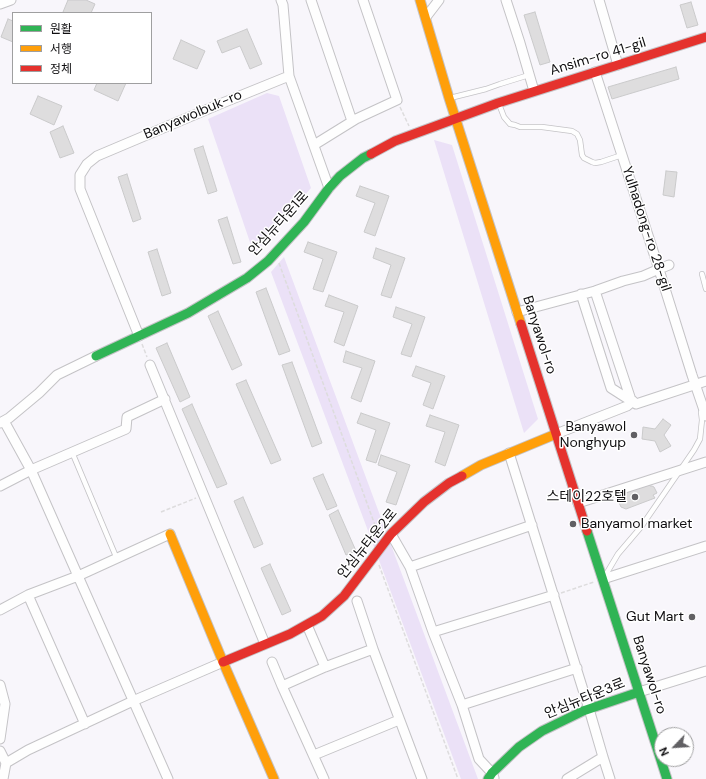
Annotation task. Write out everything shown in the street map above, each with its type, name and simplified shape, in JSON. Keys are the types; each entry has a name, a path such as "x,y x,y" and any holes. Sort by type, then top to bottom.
{"street":[{"path":"0,4 10,0"},
{"path":"281,0 283,5 289,76 329,188"},
{"path":"311,0 352,121"},
{"path":"314,145 352,121 397,100 363,0"},
{"name":"Banyawol-ro","path":"420,0 449,98 667,779"},
{"path":"426,17 439,0"},
{"path":"506,0 534,91"},
{"path":"599,0 618,65"},
{"name":"Ansim-ro 41-gil","path":"456,119 534,91 706,37"},
{"name":"Yulhadong-ro 28-gil","path":"595,72 706,416"},
{"name":"Banyawolbuk-ro","path":"139,336 80,189 80,175 86,164 97,156 289,76"},
{"name":"안심뉴타운1로","path":"2,422 39,393 56,375 188,313 247,278 268,261 304,222 329,188 340,176 363,158 395,141 456,119"},
{"path":"517,312 595,291 642,276 669,265"},
{"path":"595,291 633,402"},
{"path":"580,294 611,388 633,402"},
{"path":"150,364 266,644"},
{"path":"556,434 628,406 633,402 696,386 706,381"},
{"path":"0,486 31,470 126,428 127,417 165,399"},
{"path":"2,422 31,470 168,779"},
{"name":"안심뉴타운2로","path":"223,662 290,634 322,616 344,596 391,534 424,502 449,483 481,465 556,434"},
{"path":"509,453 577,668 610,779"},
{"path":"578,503 706,462"},
{"path":"410,567 532,525"},
{"path":"0,610 28,595 78,576 170,534 223,662 274,779"},
{"path":"391,534 410,567 433,632 462,705 479,759 492,777"},
{"path":"603,579 706,546"},
{"path":"28,595 85,724"},
{"path":"433,632 554,596"},
{"path":"357,601 373,649 422,779"},
{"path":"307,625 325,667"},
{"path":"282,686 325,667 373,649"},
{"path":"6,763 28,750 133,701 223,662"},
{"path":"272,662 324,779"},
{"path":"462,705 577,668"},
{"path":"640,692 706,671"},
{"path":"0,685 5,704 0,739"},
{"name":"안심뉴타운3로","path":"492,777 519,747 542,731 589,709 640,692"},
{"path":"314,755 399,720"},
{"path":"0,751 6,763 3,779"},
{"path":"567,779 603,757"}],"lane":[{"path":"449,98 486,89 530,75"},
{"path":"498,103 504,117 510,124 515,126 542,127 572,131 577,134 580,140 582,155 584,158 592,162 601,162 622,155"},
{"path":"702,274 706,289"},
{"name":"Yulhadong-ro 28-gil","path":"680,471 700,439 702,420 696,386"},
{"path":"72,452 117,559"},
{"path":"603,579 618,554 641,527 680,471"}],"path":[{"path":"397,100 413,134"},
{"path":"276,252 379,538"},
{"path":"139,336 150,364"},
{"path":"161,512 204,495"},
{"path":"378,562 458,779"},
{"path":"554,596 603,579"}],"shaded area":[{"path":"267,93 279,96 311,188 254,254 208,119"},
{"path":"434,140 452,145 538,419 524,433"},
{"path":"284,257 478,779 461,779 271,272"}],"building":[{"path":"68,0 86,0 95,4 91,12 63,12"},
{"path":"691,2 698,25 687,28 680,5"},
{"path":"535,12 550,62 540,65 524,15"},
{"path":"8,19 12,21 12,42 1,37"},
{"path":"247,29 262,64 250,69 240,46 222,53 217,41"},
{"path":"181,40 205,51 197,69 173,59"},
{"path":"676,67 679,79 612,99 608,87"},
{"path":"97,84 126,84 118,101 94,90"},
{"path":"38,96 62,106 54,125 30,114"},
{"path":"63,126 74,153 60,158 50,132"},
{"path":"203,146 217,191 208,194 194,149"},
{"path":"666,171 677,172 674,197 663,195"},
{"path":"127,174 141,219 133,222 118,177"},
{"path":"360,186 389,196 375,236 364,232 375,203 356,196"},
{"path":"227,217 241,262 233,264 218,220"},
{"path":"308,242 337,252 323,292 313,289 323,259 304,252"},
{"path":"376,248 405,258 391,298 381,295 391,265 373,258"},
{"path":"157,249 171,293 162,296 148,252"},
{"path":"266,288 290,351 279,355 256,292"},
{"path":"329,295 358,306 344,346 334,342 344,312 325,306"},
{"path":"396,307 425,317 411,357 401,354 412,324 393,317"},
{"path":"218,311 242,365 232,370 208,316"},
{"path":"167,343 190,397 180,402 156,348"},
{"path":"346,351 375,361 361,402 351,398 362,368 343,362"},
{"path":"292,362 322,443 312,447 282,365"},
{"path":"416,366 445,376 433,409 423,405 431,383 412,376"},
{"path":"246,380 281,460 271,464 236,384"},
{"path":"192,404 227,484 217,488 182,409"},
{"path":"361,413 390,423 376,463 366,460 376,430 357,423"},
{"path":"430,415 459,425 445,466 435,462 445,432 426,426"},
{"path":"663,419 671,425 664,435 671,446 660,452 655,441 642,439 643,427 655,429"},
{"path":"381,455 410,465 396,505 386,502 397,472 378,465"},
{"path":"323,474 337,506 327,510 313,478"},
{"name":"스테이22호텔","path":"649,484 650,486 654,487 657,493 653,495 655,498 626,509 621,507 616,496"},
{"path":"243,497 263,544 254,548 234,501"},
{"path":"338,510 356,551 346,555 329,515"},
{"path":"270,564 291,611 282,615 261,568"}],"traffic: fast":[{"path":"96,356 188,313 247,278 268,261 304,222 329,188 340,176 363,158 371,154"},
{"path":"587,531 667,779"},
{"path":"488,779 492,773 519,747 542,731 583,711 639,692"}],"traffic: slow":[{"path":"420,0 449,98 521,324"},
{"path":"462,476 481,465 556,434"},
{"path":"170,534 223,662 274,779"}],"traffic: jam":[{"path":"371,154 395,141 498,103 706,37"},
{"path":"521,324 587,531"},
{"path":"223,662 290,634 322,616 344,596 391,534 424,502 449,483 462,476"}],"place":[{"name":"Banyawol Nonghyup","path":"634,435"},
{"name":"스테이22호텔","path":"635,497"},
{"name":"Banyamol market","path":"573,524"},
{"name":"Gut Mart","path":"692,617"}]}
